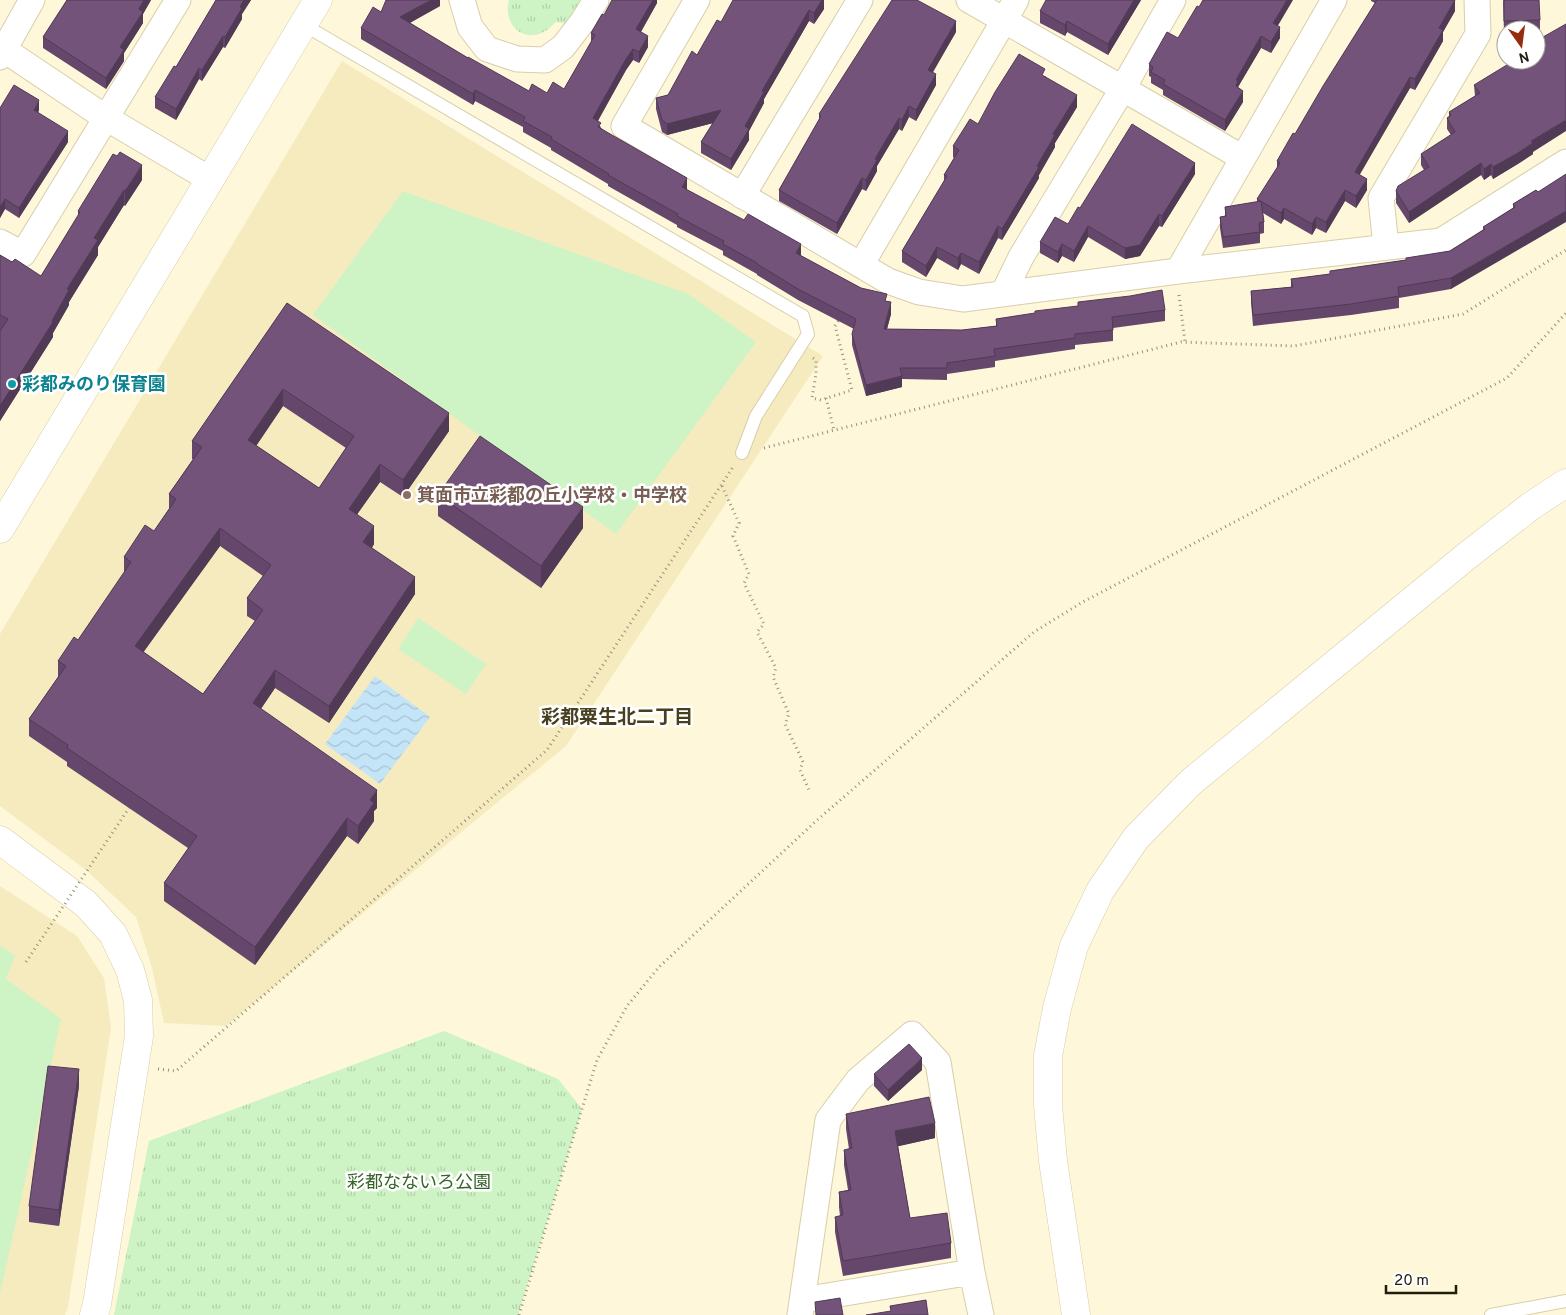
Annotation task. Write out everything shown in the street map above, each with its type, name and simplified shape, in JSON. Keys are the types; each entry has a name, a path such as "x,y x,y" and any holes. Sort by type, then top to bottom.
{"street":[{"path":"32,0 1,51 106,118 211,180"},
{"path":"0,242 23,254 178,0"},
{"path":"0,529 318,0"},
{"path":"462,0 470,27 487,49 517,59 544,60 563,47 596,0"},
{"path":"697,0 624,126 888,281 919,292 963,299 1004,294 1178,283 1386,247 1440,240 1566,162"},
{"path":"742,196 860,0"},
{"path":"970,0 1010,10 1123,88 1244,158"},
{"path":"1004,294 1021,257 1123,88 1172,0"},
{"path":"1178,283 1244,158 1334,0"},
{"path":"1386,247 1381,198 1478,34 1477,0"},
{"path":"861,265 1010,10"},
{"path":"1076,1315 1053,1161 1048,1105 1048,1056 1057,1008 1074,946 1100,891 1136,838 1191,782 1468,555 1566,482"},
{"path":"0,840 86,904 113,934 130,970 138,1000 139,1036 94,1315"},
{"path":"972,1272 801,1308 828,1120 858,1080 912,1034 938,1062 972,1272 981,1315"}],"lane":[{"path":"304,25 804,316 808,334 756,416 742,453"},
{"path":"1491,1315 1566,1301"}],"path":[{"path":"150,1069 176,1070 547,750 742,453 1185,342 1294,346 1463,314 1566,250"},
{"path":"1178,283 1185,342"},
{"path":"816,374 812,398 821,400 852,390 835,326 845,310"},
{"path":"519,1315 597,1060 627,1006 659,967 815,822 1034,632 1080,603 1507,378 1566,313"},
{"path":"826,398 834,430"},
{"path":"722,485 740,523 733,536 749,574 744,584 764,624 758,632 776,668 773,677 789,714 785,724 803,762 800,770 809,790"},
{"path":"26,962 129,808"}],"shaded area":[{"name":"箕面市立彩都の丘小学校・中学校","path":"342,61 823,356 566,746 226,1026 164,1023 152,968 136,917 86,870 0,806 0,634"},
{"path":"0,886 77,936 104,978 111,1028 68,1307 65,1315 0,1315"}],"green space":[{"path":"509,0 583,0 569,24 556,22 547,30 531,35 523,34 512,24 508,9"},
{"path":"403,191 688,294 756,342 616,534 313,315"},
{"path":"418,618 486,664 466,694 398,649"},
{"path":"0,946 15,955 6,979 61,1019 0,1293"},
{"name":"彩都なないろ公園","path":"444,1031 558,1079 582,1109 518,1315 114,1315 149,1141"}],"water":[{"path":"375,676 430,717 380,784 325,744"}],"building":[{"path":"67,0 144,0 139,9 143,12 120,47 124,50 106,78 43,37"},
{"path":"216,0 244,0 240,7 242,8 225,37 223,36 202,70 199,68 176,109 155,97 174,66 176,67"},
{"path":"386,0 431,0 400,17 468,58 529,91 532,84 547,93 553,82 564,89 595,35 591,33 612,0 653,0 636,29 648,36 639,52 633,49 626,59 593,118 601,123 598,127 687,178 682,187 744,220 748,214 801,244 796,253 861,288 887,294 885,301 891,302 884,329 962,330 997,326 996,319 1035,313 1035,311 1078,306 1078,302 1162,290 1165,310 1112,317 1113,330 1075,334 1075,338 994,349 995,356 947,363 947,368 900,368 902,376 866,385 852,334 856,319 798,289 723,244 724,241 677,216 678,214 608,175 551,139 552,137 523,121 525,117 475,90 473,94 361,28 373,7 381,12"},
{"path":"733,0 822,0 814,13 809,10 762,91 764,92 745,126 749,129 731,159 701,142 721,110 667,124 662,120 656,98 668,95 692,51 697,55 717,20 721,22"},
{"path":"892,0 917,0 956,21 928,70 936,74 916,110 909,106 902,120 899,118 875,159 877,160 866,180 862,178 837,223 779,190 821,116 819,114"},
{"path":"1046,0 1134,0 1108,44 1067,21 1065,25 1040,11"},
{"path":"1203,0 1287,0 1273,23 1280,27 1271,42 1261,36 1236,80 1238,81 1236,86 1243,91 1225,120 1163,84 1165,80 1151,72 1153,67 1149,64 1167,32 1178,38 1197,6 1199,7"},
{"path":"1377,0 1455,0 1439,28 1443,30 1415,79 1410,77 1355,172 1367,179 1356,196 1345,190 1326,222 1316,217 1312,224 1284,208 1281,213 1257,199 1280,163 1277,161 1293,133 1295,134"},
{"path":"1504,0 1539,0 1540,20 1504,20"},
{"path":"1566,24 1566,120 1531,141 1533,143 1518,153 1493,167 1491,164 1484,169 1481,163 1409,212 1396,191 1398,186 1429,167 1421,154 1455,132 1447,118 1451,115 1449,112 1480,93 1474,85 1499,70 1546,70 1546,35"},
{"path":"1019,54 1045,69 1042,75 1077,95 1053,134 1055,135 1037,166 1039,167 1002,229 998,226 979,262 961,253 958,258 937,247 926,266 902,251 947,176 944,175 959,150 953,146 970,119 978,124 995,92"},
{"path":"14,85 39,100 34,110 68,131 19,208 5,199 0,208 0,108"},
{"path":"1132,124 1195,163 1162,216 1159,214 1140,245 1125,248 1088,226 1074,251 1062,244 1058,252 1040,242 1055,217 1068,224"},
{"path":"120,152 142,165 94,238 98,240 67,289 69,290 53,322 0,406 0,331 8,319 0,315 0,255 12,262 15,259 41,276 113,154 117,156"},
{"path":"1566,174 1566,211 1451,278 1398,287 1399,296 1351,304 1253,315 1251,291 1293,287 1291,279 1330,274 1330,271 1406,260 1406,258 1450,251 1515,207 1513,204 1536,190 1538,192"},
{"path":"1261,201 1264,222 1259,223 1260,232 1223,237 1220,217 1226,216 1225,207"},
{"path":"287,303 449,413 403,480 380,464 349,509 374,526 363,542 415,577 329,706 275,670 253,703 377,790 370,800 374,803 358,826 347,818 255,947 164,883 197,836 67,748 68,745 29,719 66,666 58,661 74,637 78,640 131,562 124,557 145,525 154,531 176,499 169,494 202,447 192,441","holes":["283,389 354,436 319,488 248,440","220,528 271,565 247,598 263,610 203,694 135,646"]},
{"path":"480,436 583,507 541,566 438,495"},
{"path":"909,1044 922,1058 888,1090 874,1074"},
{"path":"48,1066 79,1069 59,1210 29,1206"},
{"path":"929,1097 935,1123 895,1131 910,1218 947,1213 951,1243 843,1261 835,1217 843,1215 839,1192 851,1190 844,1150 852,1148 846,1114"},
{"path":"840,1298 843,1315 816,1315 815,1302"},
{"path":"926,1300 928,1315 866,1315 891,1311 890,1306"}],"place":[{"name":"彩都みのり保育園","path":"12,384"},
{"name":"箕面市立彩都の丘小学校・中学校","path":"407,495"}],"district":[{"name":"彩都粟生北二丁目","path":"617,716"}]}
